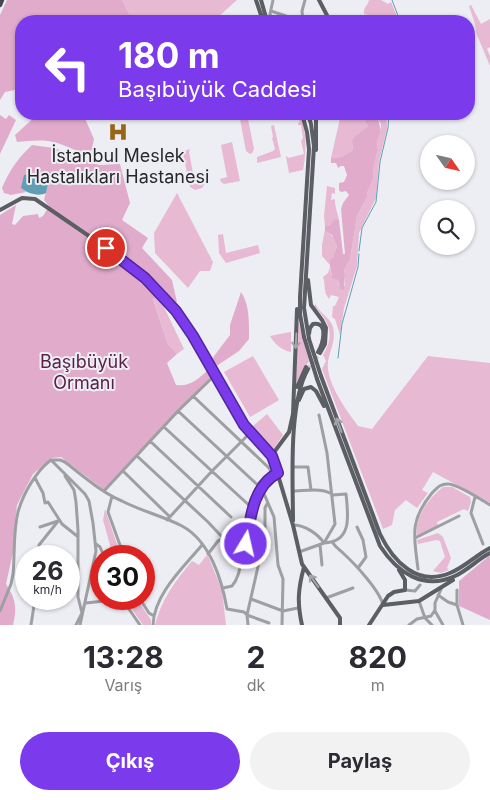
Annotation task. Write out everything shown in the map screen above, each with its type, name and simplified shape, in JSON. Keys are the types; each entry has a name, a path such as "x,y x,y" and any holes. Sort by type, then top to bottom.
{"highway":[{"path":"0,5 2,0"}],"main road":[{"path":"256,0 261,15"},
{"path":"261,0 265,15"},
{"path":"319,0 327,15"},
{"path":"304,120 309,149 300,314 304,337 329,416 380,546 405,580 402,590 388,596 369,625"},
{"path":"309,120 313,135 313,170 304,308 309,339 352,460 387,549 405,568 425,576 433,576 452,572 490,548"},
{"path":"313,170 317,138 316,120"},
{"path":"0,210 22,198 35,199 121,258 145,278 176,311 193,336 239,418 250,433 272,456 304,568 340,618 340,625"},
{"path":"308,261 309,299 312,308 326,328 325,344 319,353 324,334 321,325 318,323 312,324 309,339"},
{"path":"293,525 296,322 302,275"},
{"path":"295,414 298,382 307,368"},
{"path":"272,456 291,428 304,389 310,387 316,391 329,416"},
{"path":"287,436 291,436 294,439"},
{"path":"397,568 416,578 436,581 454,577 490,553"},
{"path":"383,605 418,602 459,576 470,566"},
{"path":"302,625 298,608 299,590 304,568"}],"street":[{"path":"272,15 273,0"},
{"path":"302,15 305,0"},
{"path":"271,11 283,15"},
{"path":"104,491 214,373"},
{"path":"193,396 269,468 273,475"},
{"path":"178,411 262,489 274,517 278,565 283,579 282,625"},
{"path":"319,415 324,433 335,524 324,543"},
{"path":"164,427 252,508"},
{"path":"169,519 212,471 250,433"},
{"path":"150,442 231,517"},
{"path":"137,456 213,526 223,538 208,554"},
{"path":"51,460 85,494 89,502 96,544 95,559 86,603 76,625"},
{"path":"0,612 14,574 18,512 35,478 46,464 51,460 60,460 112,496 169,519 184,528 196,538 208,554 223,588 227,608 244,612 247,615 269,623"},
{"path":"293,467 308,467 311,490"},
{"path":"123,471 169,519"},
{"path":"63,473 74,490 76,502 78,597 82,613 80,625"},
{"path":"223,588 232,586 237,579 246,544 252,508 262,489 273,475 278,473"},
{"path":"35,478 43,493 45,503 48,502 59,520 78,537"},
{"path":"418,569 414,525 418,513 432,493 443,484 451,484 490,505"},
{"path":"293,491 311,490 329,492 333,495 346,494 348,521 345,530 337,541 324,543 298,552"},
{"path":"112,496 108,512 120,545"},
{"path":"475,497 472,513 483,544"},
{"path":"248,625 247,615 265,536 265,508 267,503"},
{"path":"415,538 459,516"},
{"path":"40,527 59,520"},
{"path":"40,545 59,520"},
{"path":"293,525 303,527 321,538 324,543"},
{"path":"357,527 363,540 366,557 358,568"},
{"path":"333,543 358,568 382,598 383,605"},
{"path":"153,625 158,602 166,589 202,545"},
{"path":"320,545 322,565"},
{"path":"402,590 415,591 420,585"},
{"path":"409,625 417,619 432,616 438,595 444,585"},
{"path":"326,598 353,588"},
{"path":"457,590 457,606 461,624"},
{"path":"438,595 457,606"},
{"path":"251,599 282,611 298,608"},
{"path":"418,602 425,618 432,625"},
{"path":"86,603 90,603"},
{"path":"31,625 33,610"},
{"path":"130,610 140,625"},
{"path":"147,610 149,614 154,616"},
{"path":"435,610 443,625"}],"shaded area":[{"path":"122,0 237,0 220,15 130,15"},
{"path":"369,0 381,0 388,4 391,2 396,15 364,14"},
{"path":"471,5 481,24 490,19 490,47 487,49 490,56 490,66 477,35 475,15 472,15 469,6"},
{"path":"240,120 248,120 254,149 250,154 246,151"},
{"path":"300,120 301,120 305,133 305,149 303,170 289,173 286,157 304,154 301,141 303,138 301,125 298,125"},
{"path":"340,120 366,120 368,126 354,137 352,151 341,157 331,158"},
{"path":"379,120 387,120 387,129 379,162 376,198 359,233 357,266 344,308 340,335 335,319 332,317 333,306 335,306 339,297 331,295 329,299 326,294 323,277 328,273 330,267 331,275 338,280 339,286 345,286 344,270 350,260 357,216 367,197 373,179 381,124"},
{"path":"274,125 281,157 257,163 257,157 275,149 271,126"},
{"path":"232,142 240,181 224,184 220,179 227,177 221,145"},
{"path":"190,149 195,184 206,182 202,188 195,190 190,187 183,154 184,151"},
{"path":"327,186 335,188 335,194 332,193 331,200 335,199 339,220 335,220 329,226 325,226 324,216"},
{"path":"177,193 213,262 210,271 200,271 188,288 155,253 154,233"},
{"path":"325,229 333,237 337,246 333,259 329,260 330,265 322,256"},
{"path":"223,234 226,253 258,245 260,253 226,263 219,253 218,235"},
{"path":"156,296 163,305 184,349 177,354 168,344 153,298"},
{"path":"315,303 333,327 334,339 328,359 329,376 340,399 358,426 372,429 428,356 490,363 490,503 433,472 422,490 428,493 417,508 406,500 395,510 392,525 383,529 322,369 326,361 323,355 330,335 327,324 315,307"},
{"path":"298,320 309,361 296,383"},
{"path":"291,332 291,352 284,350 270,336"},
{"path":"253,356 279,400 250,417 224,372"},
{"path":"267,414 283,435 272,451 252,427"},
{"path":"443,487 452,487 470,497 471,502 468,511 464,509 437,522 438,526 417,536 420,515"},
{"path":"105,509 117,545 110,545 103,520"},
{"path":"438,533 443,537 451,558 447,568 449,570 441,573 433,571 445,557 440,541 436,540 418,544 417,540"},
{"path":"208,556 222,590 226,625 155,625 165,599 180,576 192,561 199,565"},
{"path":"133,610 144,610 151,620 151,625 143,625"}],"green space":[{"path":"7,0 122,0 130,15 15,15 15,90 5,92 0,100 0,15"},
{"path":"0,115 6,119 9,115 16,120 0,154"},
{"path":"31,120 86,120 94,139 91,154 49,141 17,142 15,135"},
{"path":"365,120 378,120 381,131 377,142 378,150 374,163 373,179 367,197 357,216 350,260 344,270 344,290 340,289 338,280 332,278 329,260 333,258 337,246 332,235 325,231 325,226 329,226 335,219 339,220 343,254 345,254 341,209 349,195 346,191 341,192 339,190 339,183 344,182 347,175 344,166 338,168 336,163 331,163 331,158 341,157 352,151 354,137 368,126"},
{"name":"Başıbüyük Ormanı","path":"32,145 54,148 99,165 120,164 130,203 122,220 148,238 142,248 172,280 177,302 173,304 160,292 153,299 168,344 177,354 167,363 176,385 190,384 208,370 213,375 104,490 61,457 52,458 33,474 17,505 14,548 6,584 15,604 13,625 0,625 0,215 16,205 12,224 15,225 23,216 38,214 39,218 43,216 49,206 44,200 48,184 42,175 38,173 21,188 26,192 11,195 4,193 2,188 14,165"},
{"path":"241,292 247,309 249,339 239,351 215,367 211,360 230,335 230,325"},
{"path":"489,556 490,620 459,606 459,581"}],"water":[{"path":"38,173 42,175 48,184 46,193 40,195 33,194 21,188 24,175"}],"waterway":[{"path":"392,0 398,15"},
{"path":"359,251 362,228 376,202 380,162 389,120"},
{"path":"338,358 342,324 358,267 359,254"}],"tunnel":[{"path":"308,369 320,353"}],"place":[{"name":"İstanbul Meslek Hastalıkları Hastanesi","path":"118,132"}],"route":[{"path":"106,248 145,278 176,311 193,336 244,425 272,456 278,473 273,475 256,497 252,508 246,544"}]}
